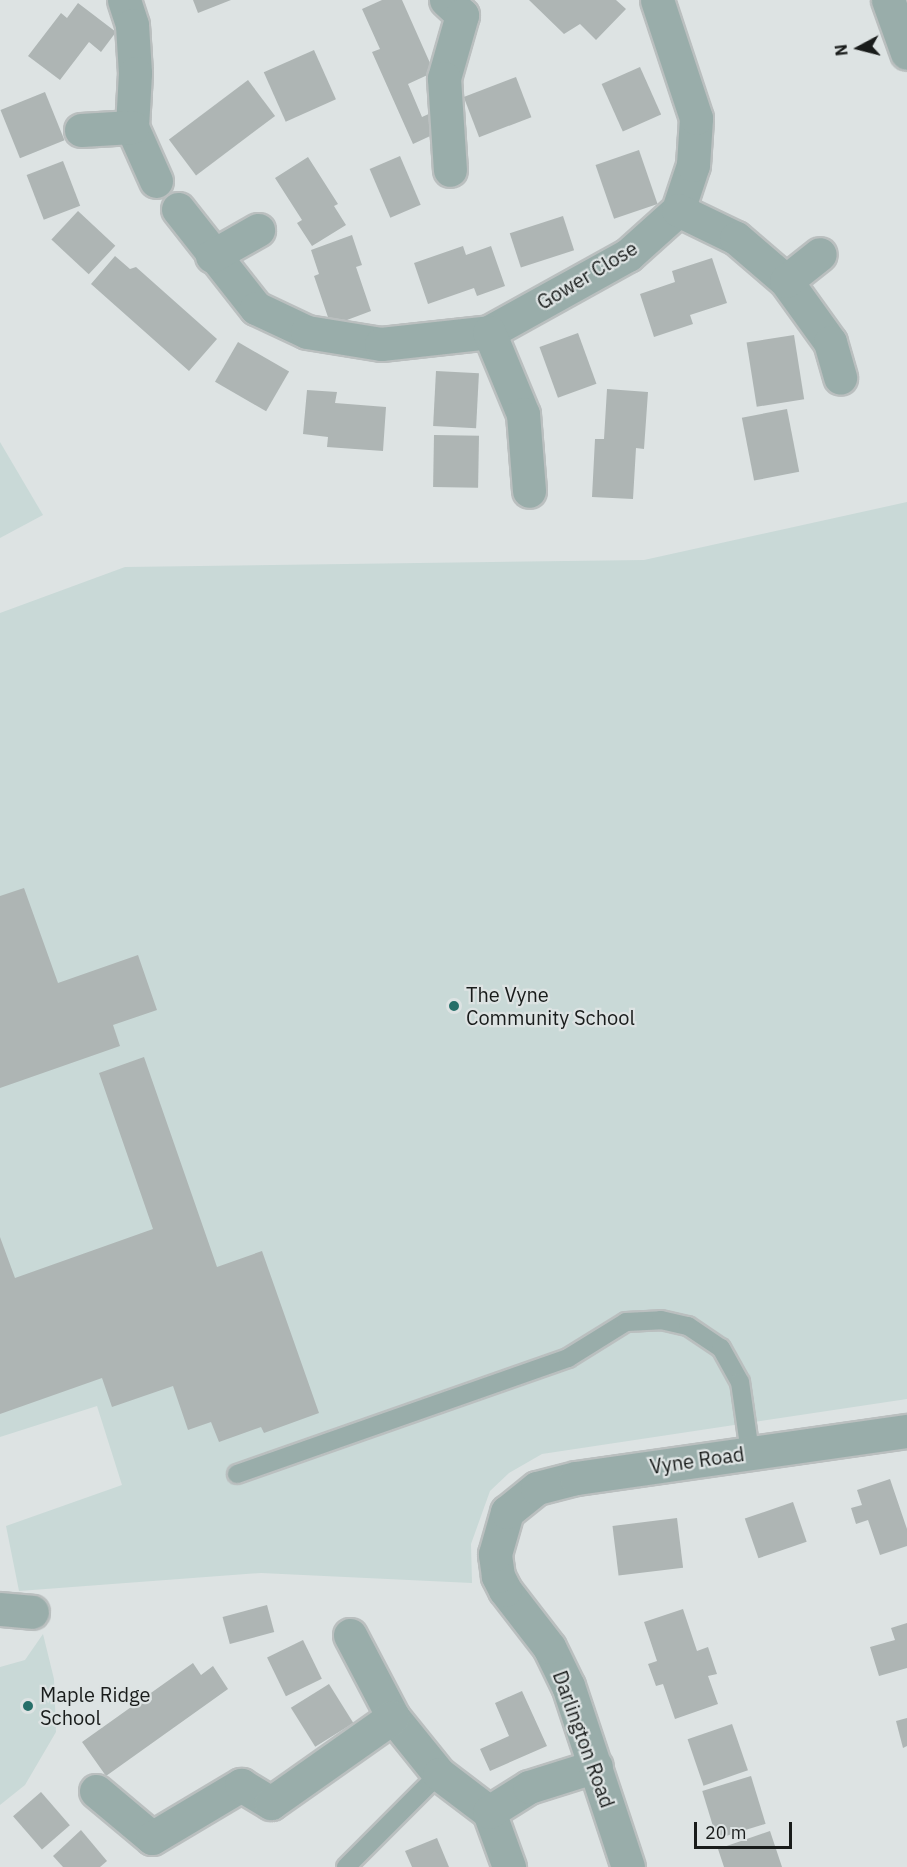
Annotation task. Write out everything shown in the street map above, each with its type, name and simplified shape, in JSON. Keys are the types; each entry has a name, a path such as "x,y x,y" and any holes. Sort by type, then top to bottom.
{"street":[{"path":"124,0 134,44 132,127 156,181"},
{"name":"Gower Close","path":"178,209 212,256 256,309 306,332 381,344 489,332 628,255 678,210 693,165 696,118 657,0"},
{"path":"888,0 907,54"},
{"path":"450,170 444,78 461,5"},
{"path":"81,130 132,127"},
{"path":"678,210 736,238 786,281 830,342 840,378"},
{"path":"212,256 258,230"},
{"path":"786,281 820,254"},
{"path":"489,332 523,414 529,491"},
{"name":"Vyne Road","path":"503,1521 523,1495 554,1482 907,1431"},
{"name":"Darlington Road","path":"503,1521 495,1554 498,1575 505,1590 549,1647 568,1686 628,1867"},
{"path":"0,1609 32,1612"},
{"path":"350,1635 393,1717 440,1774 489,1812 509,1867"},
{"path":"96,1791 152,1838 241,1785 271,1803 393,1717"},
{"path":"489,1812 529,1787 596,1766"}],"lane":[{"path":"237,1474 568,1358 626,1322 661,1320 688,1326 721,1348 740,1382 750,1452"},
{"path":"346,1867 440,1774"}],"shaded area":[{"path":"0,442 43,515 0,538"},
{"name":"The Vyne Community School","path":"907,502 907,1399 542,1454 509,1473 490,1491 471,1544 472,1583 261,1573 19,1591 6,1526 122,1485 97,1406 0,1437 0,613 125,567 644,560"},
{"name":"Maple Ridge School","path":"43,1634 54,1679 56,1732 25,1785 0,1805 0,1667 25,1660"}],"building":[{"path":"193,0 231,0 198,13"},
{"path":"382,0 402,0 434,72 408,84 422,117 433,112 441,131 413,144 372,52 380,49 362,9"},
{"path":"529,0 616,0 626,9 596,40 580,24 564,34"},
{"path":"78,3 116,32 101,52 89,42 60,80 28,56 61,13 67,18"},
{"path":"314,50 336,99 286,122 264,72"},
{"path":"640,67 661,115 623,132 602,84"},
{"path":"516,77 531,117 479,137 464,97"},
{"path":"248,80 275,116 196,176 169,140"},
{"path":"45,92 64,140 20,158 0,110"},
{"path":"639,150 658,204 614,219 596,165"},
{"path":"400,156 421,205 390,218 370,169"},
{"path":"308,157 338,204 334,206 346,225 312,246 297,223 302,220 275,178"},
{"path":"63,161 80,206 44,220 27,175"},
{"path":"78,211 115,246 89,274 51,240"},
{"path":"563,216 574,250 521,268 510,233"},
{"path":"352,235 362,265 356,267 371,311 331,326 314,276 319,274 311,250"},
{"path":"463,246 466,255 491,246 505,286 477,296 474,288 428,304 414,263"},
{"path":"115,256 130,269 136,267 217,339 189,371 91,284"},
{"path":"712,258 727,303 690,315 693,324 654,337 640,294 675,282 672,271"},
{"path":"578,333 596,384 558,398 539,347"},
{"path":"794,335 804,399 757,407 747,343"},
{"path":"238,342 289,372 266,411 215,382"},
{"path":"436,371 479,373 476,428 433,426"},
{"path":"607,389 648,392 644,449 636,448 633,499 592,497 595,439 604,439"},
{"path":"307,390 337,392 335,403 386,407 383,451 327,447 328,437 303,434"},
{"path":"787,409 799,472 754,481 742,418"},
{"path":"434,435 479,436 478,488 433,487"},
{"path":"24,888 58,983 138,955 157,1010 113,1025 120,1046 0,1088 0,896"},
{"path":"144,1057 217,1267 262,1251 319,1413 264,1433 261,1427 219,1442 211,1422 188,1430 173,1386 112,1407 102,1378 0,1414 0,1237 15,1278 153,1229 99,1073"},
{"path":"890,1479 907,1529 907,1546 880,1555 868,1520 856,1524 851,1508 862,1505 857,1490"},
{"path":"793,1502 807,1542 758,1558 745,1519"},
{"path":"677,1518 683,1568 619,1576 612,1526"},
{"path":"267,1605 274,1632 230,1644 223,1617"},
{"path":"683,1609 697,1651 708,1647 717,1674 708,1676 718,1704 675,1719 663,1684 656,1686 648,1664 657,1661 644,1622"},
{"path":"907,1623 907,1668 879,1676 870,1647 895,1640 891,1628"},
{"path":"303,1640 322,1679 286,1696 267,1658"},
{"path":"193,1663 201,1675 213,1666 228,1689 106,1776 82,1742"},
{"path":"329,1684 353,1723 315,1747 291,1708"},
{"path":"522,1691 547,1746 490,1771 480,1749 509,1736 495,1703"},
{"path":"907,1718 907,1746 903,1748 896,1721"},
{"path":"732,1724 748,1770 704,1786 688,1739"},
{"path":"751,1776 766,1824 717,1839 702,1791"},
{"path":"41,1792 70,1825 42,1849 13,1816"},
{"path":"81,1830 107,1861 100,1867 63,1867 53,1856"},
{"path":"770,1831 782,1867 724,1867 718,1849"},
{"path":"437,1838 449,1867 412,1867 405,1851"}],"place":[{"name":"The Vyne Community School","path":"454,1006"},
{"name":"Maple Ridge School","path":"28,1706"}]}
